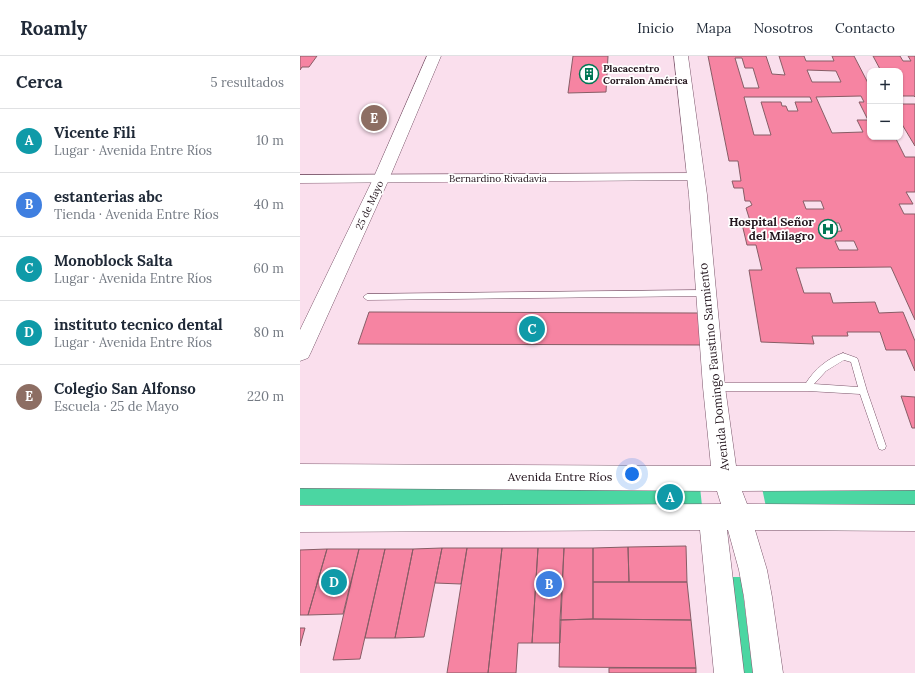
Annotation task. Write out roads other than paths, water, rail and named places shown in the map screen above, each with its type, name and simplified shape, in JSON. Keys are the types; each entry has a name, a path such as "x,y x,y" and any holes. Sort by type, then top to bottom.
{"main road":[{"name":"25 de Mayo","path":"300,352 381,179 434,56"},
{"name":"Avenida Domingo Faustino Sarmiento","path":"681,56 695,177 714,386 725,478 729,673"},
{"name":"Avenida Entre Ríos","path":"300,476 915,478"},
{"name":"Avenida Domingo Faustino Sarmiento","path":"725,517 758,597 768,673"},
{"path":"300,519 725,517 915,518"}],"street":[{"name":"Bernardino Rivadavia","path":"300,179 695,177"}],"lane":[{"path":"366,296 706,293"},
{"path":"808,387 813,378 827,364 843,356 854,360 882,446"},
{"path":"714,386 808,387 863,391"}],"place":[{"name":"Placacentro Corralon América","path":"589,74"},
{"name":"Colegio San Alfonso","path":"374,118"},
{"name":"Hospital Señor del Milagro","path":"828,229"},
{"name":"Monoblock Salta","path":"532,329"},
{"name":"Vicente Fili","path":"670,497"},
{"name":"instituto tecnico dental","path":"334,582"},
{"name":"estanterias abc","path":"549,584"}]}
